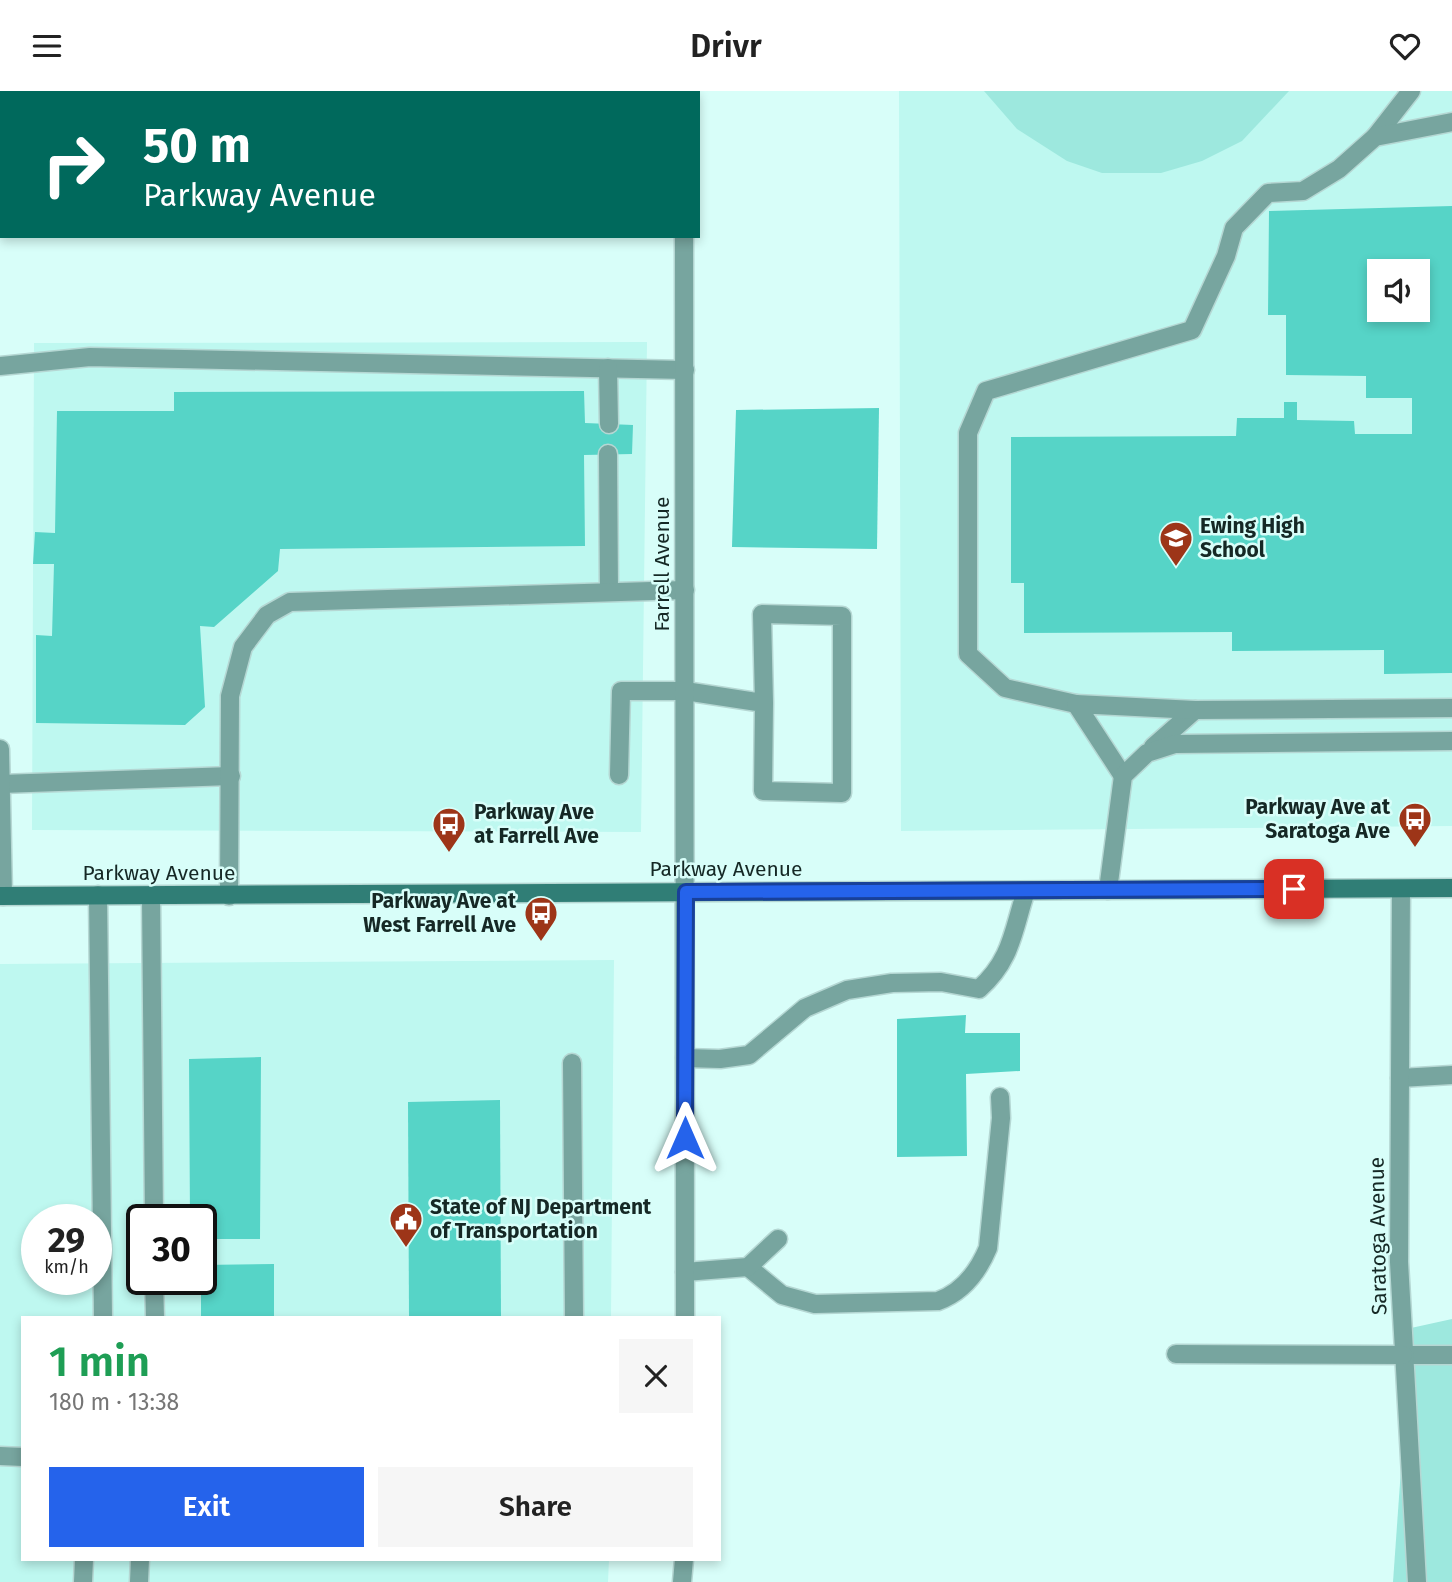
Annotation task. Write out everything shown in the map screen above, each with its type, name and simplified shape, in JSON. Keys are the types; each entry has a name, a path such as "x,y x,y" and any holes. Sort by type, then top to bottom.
{"main road":[{"name":"Parkway Avenue","path":"1,896 1452,888"}],"street":[{"path":"1411,91 1375,137 1339,169 1303,191 1268,193 1234,228 1226,256 1192,330 986,391 968,433 968,654 1005,688 1076,705 1195,710 1452,708"},
{"path":"1375,137 1452,122"},
{"name":"Farrell Avenue","path":"684,238 685,1316"},
{"path":"0,366 90,357 685,370"},
{"path":"608,368 609,424"},
{"path":"608,454 609,591"},
{"path":"229,896 230,697 243,647 267,615 290,602 685,590"},
{"path":"762,614 842,616 842,793 763,791 764,703 762,614"},
{"path":"620,775 621,691 685,691 764,703"},
{"path":"1076,705 1123,776"},
{"path":"1108,890 1123,776 1195,710"},
{"path":"1147,753 1175,744 1452,741"},
{"path":"0,749 1,896"},
{"path":"1,784 231,776"},
{"name":"Saratoga Avenue","path":"1401,888 1399,1262 1417,1582"},
{"path":"685,1058 748,1055 805,1008 846,990 892,983 941,982 979,989 995,976 1009,954 1027,891"},
{"path":"98,895 103,1316"},
{"path":"151,897 154,1204"},
{"path":"572,1063 574,1316"},
{"path":"1400,1078 1452,1075"},
{"path":"748,1267 782,1295 815,1304 938,1301 956,1295 981,1264 988,1248 1000,1118 999,1097"},
{"path":"685,1272 748,1267 778,1240"},
{"path":"154,1295 155,1316"},
{"path":"1176,1354 1452,1355"},
{"path":"0,1456 21,1457"},
{"path":"83,1582 84,1561"},
{"path":"139,1582 140,1561"},
{"path":"682,1582 684,1561"}],"shaded area":[{"name":"Ewing High School","path":"899,91 1452,91 1452,826 901,831"},
{"path":"984,91 1289,91 1242,141 1202,161 1161,173 1102,173 1067,161 1017,129"},
{"path":"647,342 641,832 32,830 34,343"},
{"name":"State of NJ Department of Transportation","path":"614,960 611,1316 21,1316 21,1561 609,1561 608,1582 0,1582 0,964"},
{"path":"1452,1319 1452,1582 1393,1582 1411,1328"}],"building":[{"path":"1452,206 1452,673 1384,674 1384,650 1232,651 1232,632 1024,633 1024,583 1011,583 1011,437 1236,436 1237,418 1284,418 1284,402 1297,402 1297,420 1354,421 1355,434 1412,434 1412,398 1366,398 1366,376 1286,375 1286,315 1268,315 1269,211"},
{"path":"584,391 585,423 633,425 632,454 584,455 585,546 280,549 278,571 214,627 200,626 205,707 185,725 36,723 36,635 52,636 54,564 33,564 35,532 55,533 57,411 174,411 174,392"},
{"path":"879,408 877,549 732,547 736,410"},
{"path":"966,1015 965,1033 1020,1033 1020,1071 966,1074 967,1156 897,1157 897,1019"},
{"path":"261,1057 260,1239 217,1239 217,1204 190,1204 189,1059"},
{"path":"500,1100 501,1316 409,1316 408,1102"},
{"path":"274,1264 274,1316 201,1316 201,1295 217,1295 217,1265"}],"place":[{"name":"Ewing High School","path":"1176,568"},
{"name":"Parkway Ave at Saratoga Ave","path":"1415,849"},
{"name":"Parkway Ave at Farrell Ave","path":"449,854"},
{"name":"Parkway Ave at West Farrell Ave","path":"541,943"},
{"name":"State of NJ Department of Transportation","path":"406,1249"}],"route":[{"path":"685,1138 686,892 1294,889"}]}
